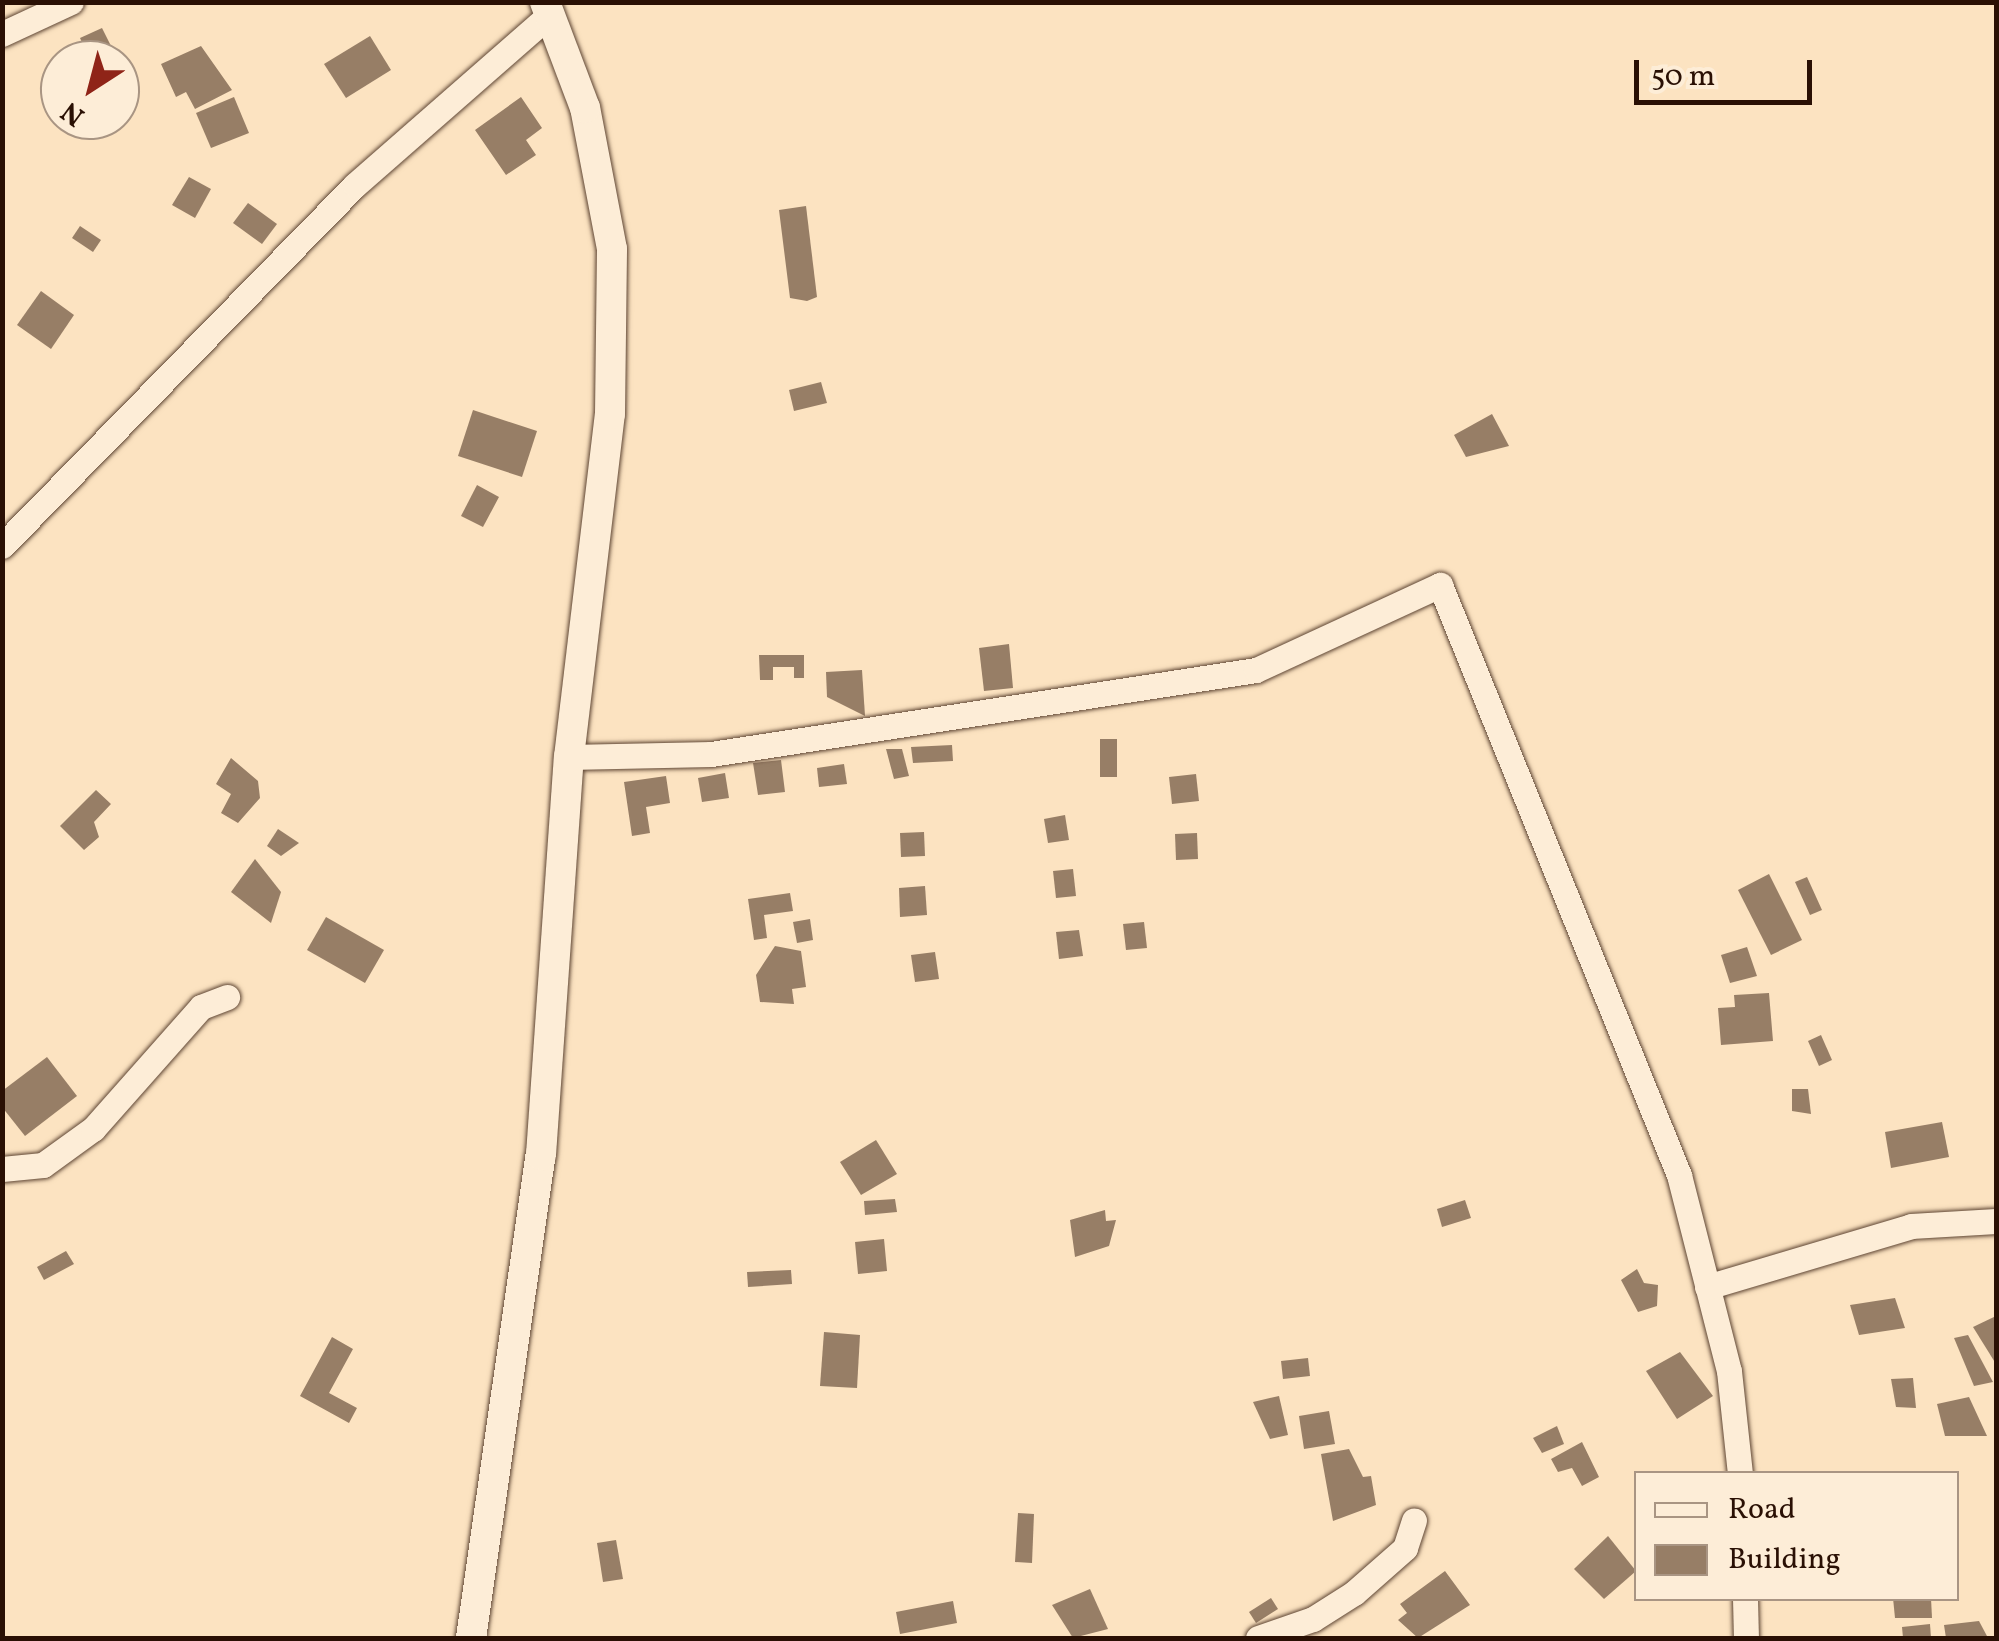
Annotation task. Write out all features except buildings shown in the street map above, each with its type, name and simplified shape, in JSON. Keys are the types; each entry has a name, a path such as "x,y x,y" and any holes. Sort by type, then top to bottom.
{"street":[{"path":"2,34 71,2"},
{"path":"2,546 355,185 547,8 584,108 612,249 610,414 570,756 541,1155 471,1638"},
{"path":"570,756 711,754 1256,670 1440,585 1679,1176 1729,1371 1740,1471"},
{"path":"2,1169 43,1165 93,1129 201,1007 227,998"},
{"path":"1707,1287 1911,1226 1996,1221"},
{"path":"1258,1638 1354,1594 1405,1548 1414,1520"},
{"path":"1745,1601 1746,1638"}]}
